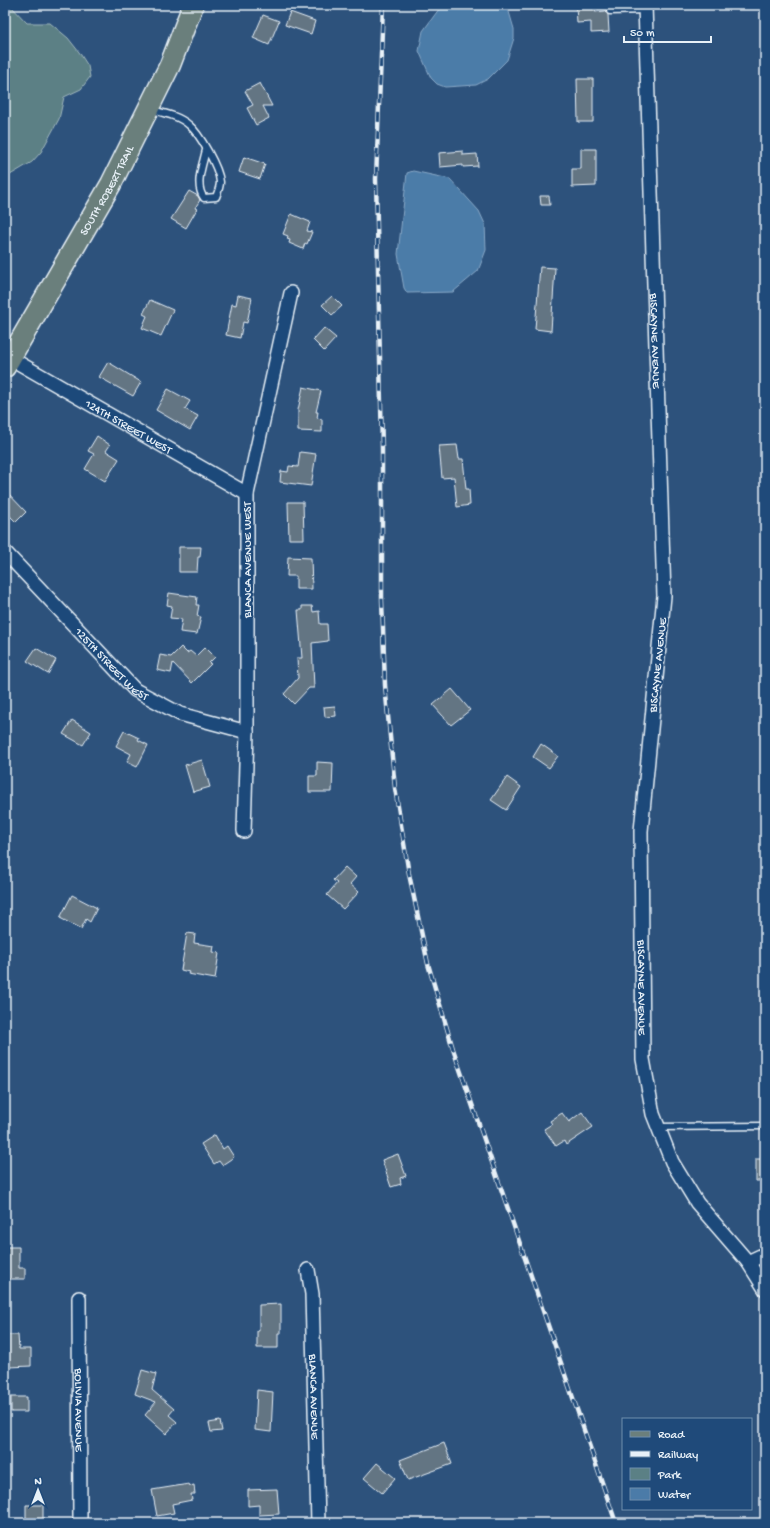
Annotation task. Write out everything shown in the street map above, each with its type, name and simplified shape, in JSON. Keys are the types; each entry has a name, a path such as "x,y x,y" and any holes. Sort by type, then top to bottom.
{"main road":[{"name":"SOUTH ROBERT TRAIL","path":"8,363 110,184 170,65 193,5"}],"street":[{"name":"BISCAYNE AVENUE","path":"646,7 664,596 641,831 644,1059 653,1114 672,1162 697,1203 748,1262 765,1289"},
{"name":"BLANCA AVENUE WEST","path":"244,831 247,732 247,494 291,293"},
{"name":"124TH STREET WEST","path":"8,363 247,494"},
{"name":"125TH STREET WEST","path":"5,552 135,690 180,714 247,732"},
{"path":"748,1262 765,1254"},
{"name":"BLANCA AVENUE","path":"308,1270 312,1294 318,1523"},
{"name":"BOLIVIA AVENUE","path":"79,1298 80,1523"}],"lane":[{"path":"610,11 646,7"},
{"path":"148,109 171,115 188,124 199,137 206,150 213,163 220,181 219,190 216,197 209,198 204,198 200,193 199,184 206,150"},
{"path":"658,1128 765,1126"}],"green space":[{"path":"5,5 10,5 27,23 50,23 68,38 88,66 90,77 81,89 64,97 59,119 41,152 32,162 5,178"}],"water":[{"path":"442,5 507,5 514,29 514,38 507,60 488,79 476,85 445,87 437,84 431,78 419,51 423,31"},
{"path":"413,171 450,179 479,211 485,224 486,250 478,271 453,292 407,293 404,288 398,254 407,173"}],"building":[{"path":"576,5 595,5 595,12 606,11 608,15 609,32 591,33 591,22 577,23"},
{"path":"290,12 315,21 311,34 285,25"},
{"path":"263,15 279,21 269,45 253,38"},
{"path":"577,79 593,79 593,122 578,122"},
{"path":"260,83 272,106 263,106 269,118 256,125 247,108 253,105 245,91"},
{"path":"581,149 596,149 596,186 572,187 572,169 581,169"},
{"path":"463,151 463,155 477,154 478,166 463,167 463,165 440,167 439,153"},
{"path":"244,157 265,164 260,179 239,172"},
{"path":"189,191 198,196 200,200 195,208 197,209 186,228 171,219"},
{"path":"540,196 549,196 550,205 541,205"},
{"path":"291,214 310,222 307,231 312,232 303,249 289,243 290,240 287,239 288,236 283,234"},
{"path":"540,267 555,268 551,331 535,329"},
{"path":"238,295 252,298 247,323 243,322 240,338 226,335 232,304 236,305"},
{"path":"332,296 342,306 332,315 322,305"},
{"path":"150,300 173,310 161,336 142,328 147,316 143,314"},
{"path":"324,328 336,338 324,351 313,340"},
{"path":"108,362 141,382 133,396 99,377"},
{"path":"303,387 321,391 316,412 318,412 317,418 322,419 322,432 298,431 298,410"},
{"path":"168,389 190,401 185,409 198,416 190,430 156,410"},
{"path":"97,436 110,445 106,451 119,459 105,481 85,469 94,454 88,451"},
{"path":"457,445 459,459 463,459 466,489 469,489 470,505 457,507 454,477 442,478 439,446"},
{"path":"300,452 316,454 311,486 280,482 281,471 288,472 289,466 298,467"},
{"path":"5,490 26,512 16,522 5,511"},
{"path":"288,502 303,502 304,539 289,539"},
{"path":"179,547 201,547 200,557 198,557 197,572 179,572"},
{"path":"288,557 311,558 312,589 296,589 296,576 287,576"},
{"path":"169,593 197,597 196,605 199,605 197,616 201,617 197,634 180,632 182,619 170,618 172,606 167,605"},
{"path":"302,606 312,606 313,612 319,611 320,624 327,624 328,641 312,643 314,688 309,688 294,704 284,694 298,678 297,658 302,658 298,610 302,610"},
{"path":"181,647 187,653 190,651 196,656 205,647 215,657 209,663 211,664 192,683 173,663 171,673 157,670 160,655 171,657"},
{"path":"36,648 56,660 48,674 27,661"},
{"path":"452,689 470,710 451,725 433,705"},
{"path":"335,706 336,716 325,717 324,707"},
{"path":"72,720 91,732 83,745 63,734"},
{"path":"124,731 139,738 138,740 148,745 137,767 127,762 131,754 116,746"},
{"path":"541,744 558,756 549,768 533,757"},
{"path":"202,760 210,787 193,792 185,765"},
{"path":"317,762 333,763 332,792 309,792 309,776 317,776"},
{"path":"507,777 521,787 506,810 491,800"},
{"path":"345,867 356,877 350,884 359,892 343,909 327,895 337,883 333,880"},
{"path":"72,895 97,908 90,922 86,919 81,929 60,918"},
{"path":"187,933 195,934 194,943 214,946 213,952 219,953 215,979 188,974 189,972 181,970"},
{"path":"582,1112 593,1127 566,1145 564,1141 556,1146 544,1129 552,1124 550,1121 562,1113 569,1122"},
{"path":"215,1135 223,1149 227,1146 234,1157 222,1165 219,1161 214,1164 201,1144"},
{"path":"398,1154 406,1176 400,1178 401,1184 391,1187 382,1160"},
{"path":"756,1159 765,1159 765,1181 756,1181"},
{"path":"5,1247 19,1247 19,1268 25,1268 25,1279 5,1279"},
{"path":"281,1304 281,1333 278,1333 278,1348 257,1348 257,1331 259,1331 259,1305"},
{"path":"5,1335 18,1335 19,1349 31,1349 31,1366 9,1367 9,1362 5,1363"},
{"path":"142,1370 156,1374 152,1390 174,1409 169,1415 177,1422 166,1434 145,1415 156,1402 135,1394"},
{"path":"257,1390 273,1392 271,1432 255,1430"},
{"path":"11,1397 27,1397 27,1412 11,1412"},
{"path":"220,1421 222,1431 211,1432 209,1423"},
{"path":"444,1443 452,1464 408,1480 400,1460"},
{"path":"377,1463 395,1478 382,1493 364,1478"},
{"path":"189,1484 190,1486 194,1485 195,1494 191,1494 192,1500 172,1504 174,1513 157,1516 152,1490"},
{"path":"277,1489 279,1514 259,1515 259,1505 248,1506 248,1490"},
{"path":"26,1505 43,1505 43,1523 26,1523"}],"railway":[{"path":"383,5 376,179 382,449 382,600 385,685 395,788 409,874 428,964 453,1049 616,1523"}]}
